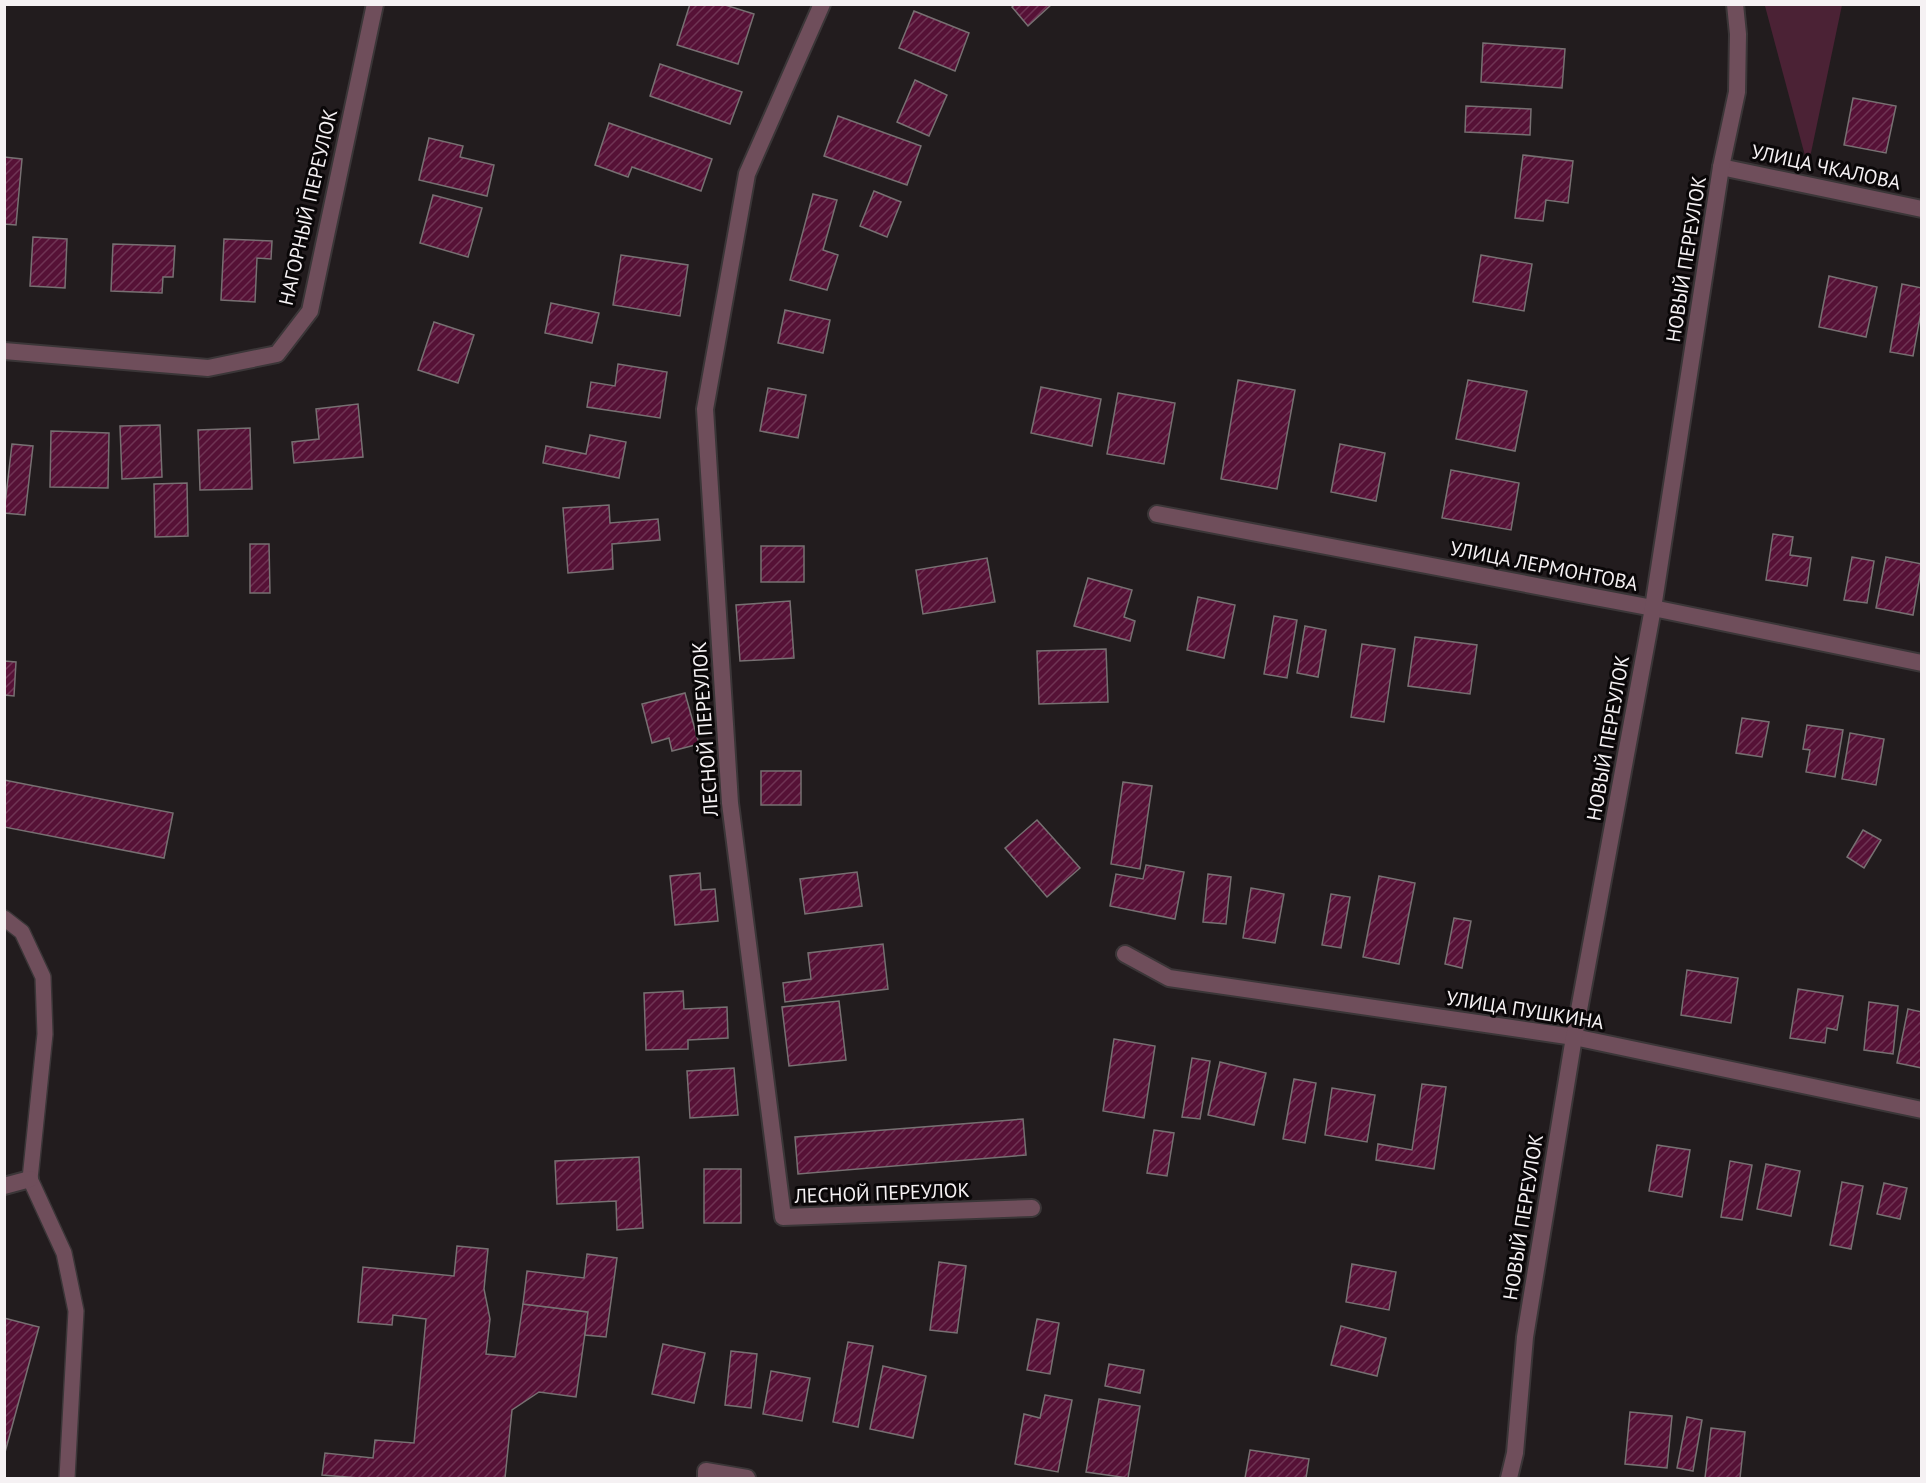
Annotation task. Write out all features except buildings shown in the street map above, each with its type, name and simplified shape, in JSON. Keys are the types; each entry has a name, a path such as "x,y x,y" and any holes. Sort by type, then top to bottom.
{"street":[{"name":"НАГОРНЫЙ ПЕРЕУЛОК","path":"4,351 208,368 277,354 310,311 375,4"},
{"name":"ЛЕСНОЙ ПЕРЕУЛОК","path":"822,4 747,174 705,409 730,803 783,1217 1032,1208"},
{"name":"НОВЫЙ ПЕРЕУЛОК","path":"1509,1479 1515,1453 1525,1337 1574,1037 1653,608 1721,167 1737,92 1736,4"},
{"name":"УЛИЦА ЧКАЛОВА","path":"1721,167 1922,209"},
{"name":"УЛИЦА ЛЕРМОНТОВА","path":"1157,514 1653,608 1922,663"},
{"name":"УЛИЦА ПУШКИНА","path":"1125,954 1169,978 1574,1037 1922,1110"},
{"path":"4,1186 30,1179"},
{"path":"706,1475 747,1479"}],"lane":[{"path":"4,918 22,932 43,976 45,1034 30,1179 64,1253 76,1311 66,1479"}],"shaded area":[{"path":"1842,5 1808,167 1765,6"}]}
